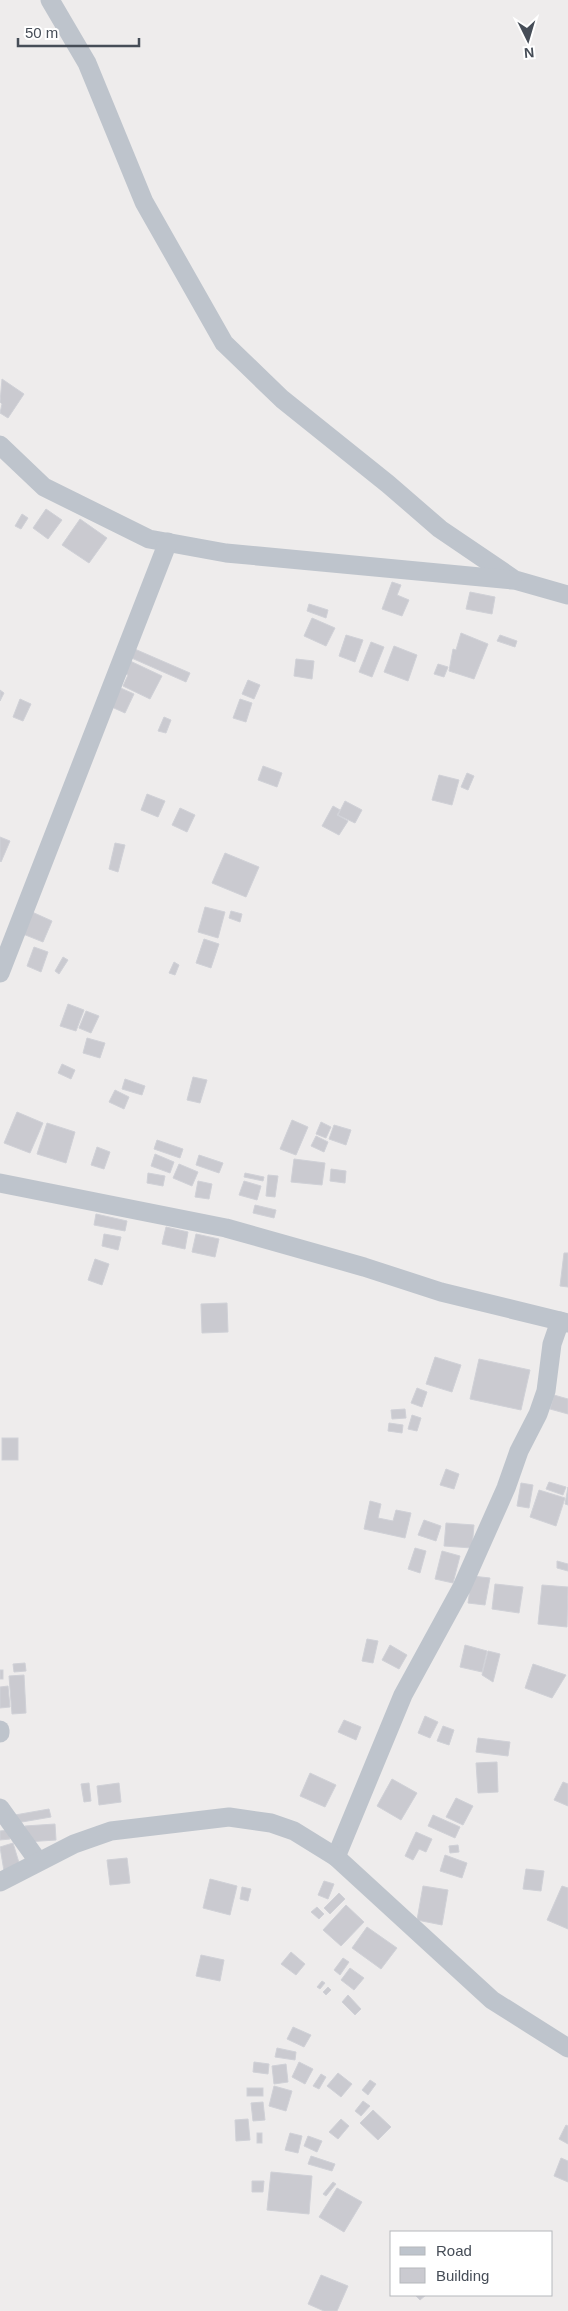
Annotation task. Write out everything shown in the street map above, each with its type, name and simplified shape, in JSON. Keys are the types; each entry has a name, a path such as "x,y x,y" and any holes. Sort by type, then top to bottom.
{"street":[{"path":"50,0 87,63 144,202 224,343 282,399 388,484 440,529 515,580"},
{"path":"0,445 44,487 149,539 226,553 515,580 568,594"},
{"path":"0,973 168,542"},
{"path":"0,1182 226,1228 364,1266 441,1292 564,1322 552,1344 546,1391 538,1414 519,1451 506,1488 462,1587 403,1695 336,1857"},
{"path":"0,1808 38,1861"},
{"path":"0,1882 74,1844 111,1831 229,1817 272,1823 294,1831 336,1857 492,2000 568,2048"}],"building":[{"path":"2,379 24,394 8,418 0,413"},
{"path":"46,509 62,520 48,539 33,528"},
{"path":"22,514 28,518 21,529 15,526"},
{"path":"80,519 107,538 89,563 62,545"},
{"path":"392,582 401,585 397,595 409,600 402,616 382,609"},
{"path":"470,592 495,597 492,614 466,609"},
{"path":"309,604 328,610 326,618 307,611"},
{"path":"312,618 335,628 326,646 304,636"},
{"path":"461,633 488,644 474,679 449,671 453,649 456,650"},
{"path":"346,635 363,640 355,662 339,656"},
{"path":"500,635 517,641 515,647 497,641"},
{"path":"371,642 384,647 372,677 359,672"},
{"path":"394,646 417,655 408,681 384,672"},
{"path":"130,647 190,673 186,682 127,656"},
{"path":"296,659 314,661 312,679 294,676"},
{"path":"128,660 162,676 150,699 123,686 128,675 122,672"},
{"path":"438,664 448,667 444,677 434,674"},
{"path":"248,680 260,685 254,699 242,694"},
{"path":"114,685 134,694 125,713 105,704"},
{"path":"0,690 4,693 0,701"},
{"path":"20,699 31,704 23,721 13,717"},
{"path":"240,699 252,703 246,722 233,718"},
{"path":"164,717 171,720 166,733 158,731"},
{"path":"263,766 282,773 277,787 258,780"},
{"path":"467,773 474,776 468,790 461,787"},
{"path":"439,775 459,780 452,805 432,800"},
{"path":"147,794 165,801 158,817 141,810"},
{"path":"345,801 362,810 355,823 338,815"},
{"path":"333,806 340,810 337,815 348,821 339,835 322,826"},
{"path":"180,808 195,815 187,832 172,825"},
{"path":"0,837 10,841 1,862 0,861"},
{"path":"115,843 125,845 118,872 109,869"},
{"path":"225,853 259,867 246,897 212,883"},
{"path":"205,907 225,912 218,938 198,932"},
{"path":"231,911 242,914 240,922 229,918"},
{"path":"32,912 52,921 43,942 23,934"},
{"path":"204,939 219,944 211,968 196,963"},
{"path":"34,947 48,952 41,972 27,966"},
{"path":"63,957 68,960 59,974 55,971"},
{"path":"174,962 179,965 175,975 169,973"},
{"path":"68,1004 84,1010 76,1031 60,1026"},
{"path":"86,1011 99,1016 91,1033 79,1028"},
{"path":"87,1038 105,1043 100,1058 83,1053"},
{"path":"62,1064 75,1070 71,1079 58,1073"},
{"path":"193,1077 207,1080 200,1103 187,1100"},
{"path":"125,1079 145,1086 142,1095 122,1089"},
{"path":"115,1090 129,1097 124,1109 109,1102"},
{"path":"17,1112 43,1123 30,1153 4,1143"},
{"path":"292,1120 308,1127 296,1155 280,1149"},
{"path":"321,1122 331,1127 326,1138 316,1134"},
{"path":"47,1123 75,1132 66,1163 37,1154"},
{"path":"334,1125 351,1130 346,1145 329,1139"},
{"path":"316,1136 328,1142 324,1152 311,1146"},
{"path":"157,1140 183,1149 180,1158 154,1149"},
{"path":"97,1147 110,1152 104,1169 91,1165"},
{"path":"155,1154 174,1162 170,1173 151,1166"},
{"path":"199,1155 223,1163 219,1173 196,1165"},
{"path":"294,1159 325,1163 322,1185 291,1182"},
{"path":"179,1164 198,1172 192,1186 173,1178"},
{"path":"331,1169 346,1171 345,1183 330,1181"},
{"path":"148,1173 165,1176 163,1186 147,1183"},
{"path":"245,1173 264,1177 263,1181 244,1177"},
{"path":"268,1175 278,1176 275,1197 266,1196"},
{"path":"198,1181 212,1184 209,1199 195,1197"},
{"path":"244,1181 261,1186 257,1200 239,1195"},
{"path":"255,1205 276,1210 274,1218 253,1213"},
{"path":"96,1214 127,1221 125,1231 94,1225"},
{"path":"166,1227 188,1232 185,1249 162,1244"},
{"path":"104,1234 121,1237 118,1250 102,1246"},
{"path":"196,1234 219,1239 215,1257 192,1252"},
{"path":"564,1253 568,1253 568,1287 560,1286"},
{"path":"95,1259 109,1264 102,1285 88,1280"},
{"path":"227,1303 228,1332 202,1333 201,1304"},
{"path":"435,1357 461,1365 452,1392 426,1384"},
{"path":"479,1359 530,1370 521,1410 470,1399"},
{"path":"417,1388 427,1392 422,1407 411,1403"},
{"path":"554,1395 568,1399 568,1414 550,1409"},
{"path":"405,1409 406,1418 392,1419 391,1410"},
{"path":"412,1415 421,1418 417,1431 408,1429"},
{"path":"389,1423 403,1425 402,1433 388,1431"},
{"path":"2,1438 18,1438 18,1460 2,1460"},
{"path":"446,1469 459,1474 454,1489 440,1485"},
{"path":"549,1482 566,1487 563,1495 546,1489"},
{"path":"521,1483 533,1485 529,1508 517,1506"},
{"path":"568,1487 568,1505 565,1504"},
{"path":"539,1490 565,1498 556,1526 530,1517"},
{"path":"370,1501 381,1504 378,1518 393,1521 396,1510 411,1513 405,1538 364,1529"},
{"path":"424,1520 441,1526 436,1541 418,1535"},
{"path":"446,1523 474,1525 472,1548 444,1546"},
{"path":"415,1548 426,1551 420,1573 408,1569"},
{"path":"442,1551 460,1556 453,1583 435,1579"},
{"path":"557,1561 568,1564 568,1571 557,1568"},
{"path":"472,1576 490,1578 485,1605 468,1603"},
{"path":"495,1584 523,1587 519,1613 492,1609"},
{"path":"542,1585 568,1587 567,1627 538,1624"},
{"path":"367,1639 378,1641 373,1663 362,1661"},
{"path":"390,1645 407,1655 399,1669 382,1660"},
{"path":"465,1645 487,1651 482,1672 460,1667"},
{"path":"488,1651 500,1654 493,1682 482,1675"},
{"path":"25,1663 26,1671 14,1672 13,1664"},
{"path":"533,1664 566,1675 552,1698 525,1688"},
{"path":"0,1670 3,1670 3,1679 0,1679"},
{"path":"24,1675 26,1713 12,1714 9,1676"},
{"path":"8,1686 10,1707 0,1708 0,1687"},
{"path":"425,1716 438,1722 430,1738 418,1733"},
{"path":"344,1720 361,1727 356,1740 338,1732"},
{"path":"443,1726 454,1730 449,1745 437,1741"},
{"path":"478,1738 510,1742 508,1756 476,1752"},
{"path":"497,1762 498,1792 478,1793 476,1763"},
{"path":"310,1773 336,1785 325,1807 300,1796"},
{"path":"392,1779 417,1793 401,1820 377,1806"},
{"path":"563,1782 568,1784 568,1806 554,1800"},
{"path":"89,1783 91,1801 84,1802 81,1784"},
{"path":"119,1783 121,1802 99,1805 97,1786"},
{"path":"456,1798 473,1806 463,1825 446,1817"},
{"path":"49,1809 51,1817 16,1823 15,1815"},
{"path":"433,1815 460,1827 455,1838 428,1826"},
{"path":"55,1824 56,1840 26,1842 25,1826"},
{"path":"9,1830 10,1839 0,1840 0,1831"},
{"path":"416,1832 432,1839 426,1852 419,1849 413,1860 405,1856"},
{"path":"13,1843 20,1866 4,1871 0,1847"},
{"path":"458,1845 459,1852 450,1853 449,1846"},
{"path":"445,1855 467,1863 462,1878 440,1871"},
{"path":"127,1858 130,1883 110,1885 107,1860"},
{"path":"526,1869 544,1871 541,1891 523,1889"},
{"path":"210,1879 237,1886 230,1915 203,1908"},
{"path":"324,1881 334,1884 328,1899 318,1895"},
{"path":"423,1886 448,1890 442,1925 417,1920"},
{"path":"562,1886 568,1888 568,1929 547,1920"},
{"path":"242,1887 251,1889 248,1901 240,1899"},
{"path":"339,1893 345,1899 330,1914 324,1908"},
{"path":"346,1905 364,1922 341,1946 323,1930"},
{"path":"317,1907 324,1914 319,1919 311,1912"},
{"path":"367,1927 397,1948 381,1969 352,1948"},
{"path":"291,1952 305,1964 296,1975 281,1964"},
{"path":"201,1955 224,1960 220,1981 196,1976"},
{"path":"343,1958 349,1962 340,1975 334,1970"},
{"path":"350,1968 364,1978 354,1990 341,1980"},
{"path":"322,1981 325,1983 320,1989 317,1987"},
{"path":"328,1987 331,1990 326,1995 323,1992"},
{"path":"348,1995 361,2009 355,2015 342,2002"},
{"path":"293,2027 311,2035 304,2047 287,2039"},
{"path":"277,2048 296,2052 295,2060 275,2057"},
{"path":"254,2062 269,2064 268,2074 253,2072"},
{"path":"299,2062 313,2069 305,2084 292,2077"},
{"path":"286,2064 288,2082 274,2084 272,2066"},
{"path":"338,2073 352,2084 341,2097 327,2086"},
{"path":"321,2074 326,2077 319,2089 313,2086"},
{"path":"370,2080 376,2084 368,2095 362,2090"},
{"path":"274,2086 292,2091 286,2111 269,2106"},
{"path":"247,2088 263,2088 263,2096 247,2096"},
{"path":"363,2101 370,2106 361,2116 355,2111"},
{"path":"263,2102 265,2120 253,2121 251,2103"},
{"path":"373,2110 391,2127 378,2140 360,2123"},
{"path":"248,2119 250,2140 236,2141 235,2120"},
{"path":"341,2119 349,2126 338,2139 329,2132"},
{"path":"566,2125 568,2126 568,2144 559,2139"},
{"path":"257,2133 262,2133 262,2143 257,2143"},
{"path":"290,2133 302,2136 298,2153 285,2150"},
{"path":"308,2136 322,2141 317,2152 304,2146"},
{"path":"311,2156 335,2164 332,2171 308,2164"},
{"path":"561,2158 568,2161 568,2182 554,2176"},
{"path":"271,2172 312,2176 309,2214 267,2210"},
{"path":"252,2181 264,2181 263,2192 252,2192"},
{"path":"333,2182 336,2184 326,2196 323,2194"},
{"path":"337,2188 362,2202 344,2232 319,2217"},
{"path":"321,2275 348,2286 337,2311 324,2311 308,2304"},
{"path":"416,2296 425,2296 420,2300"}]}
